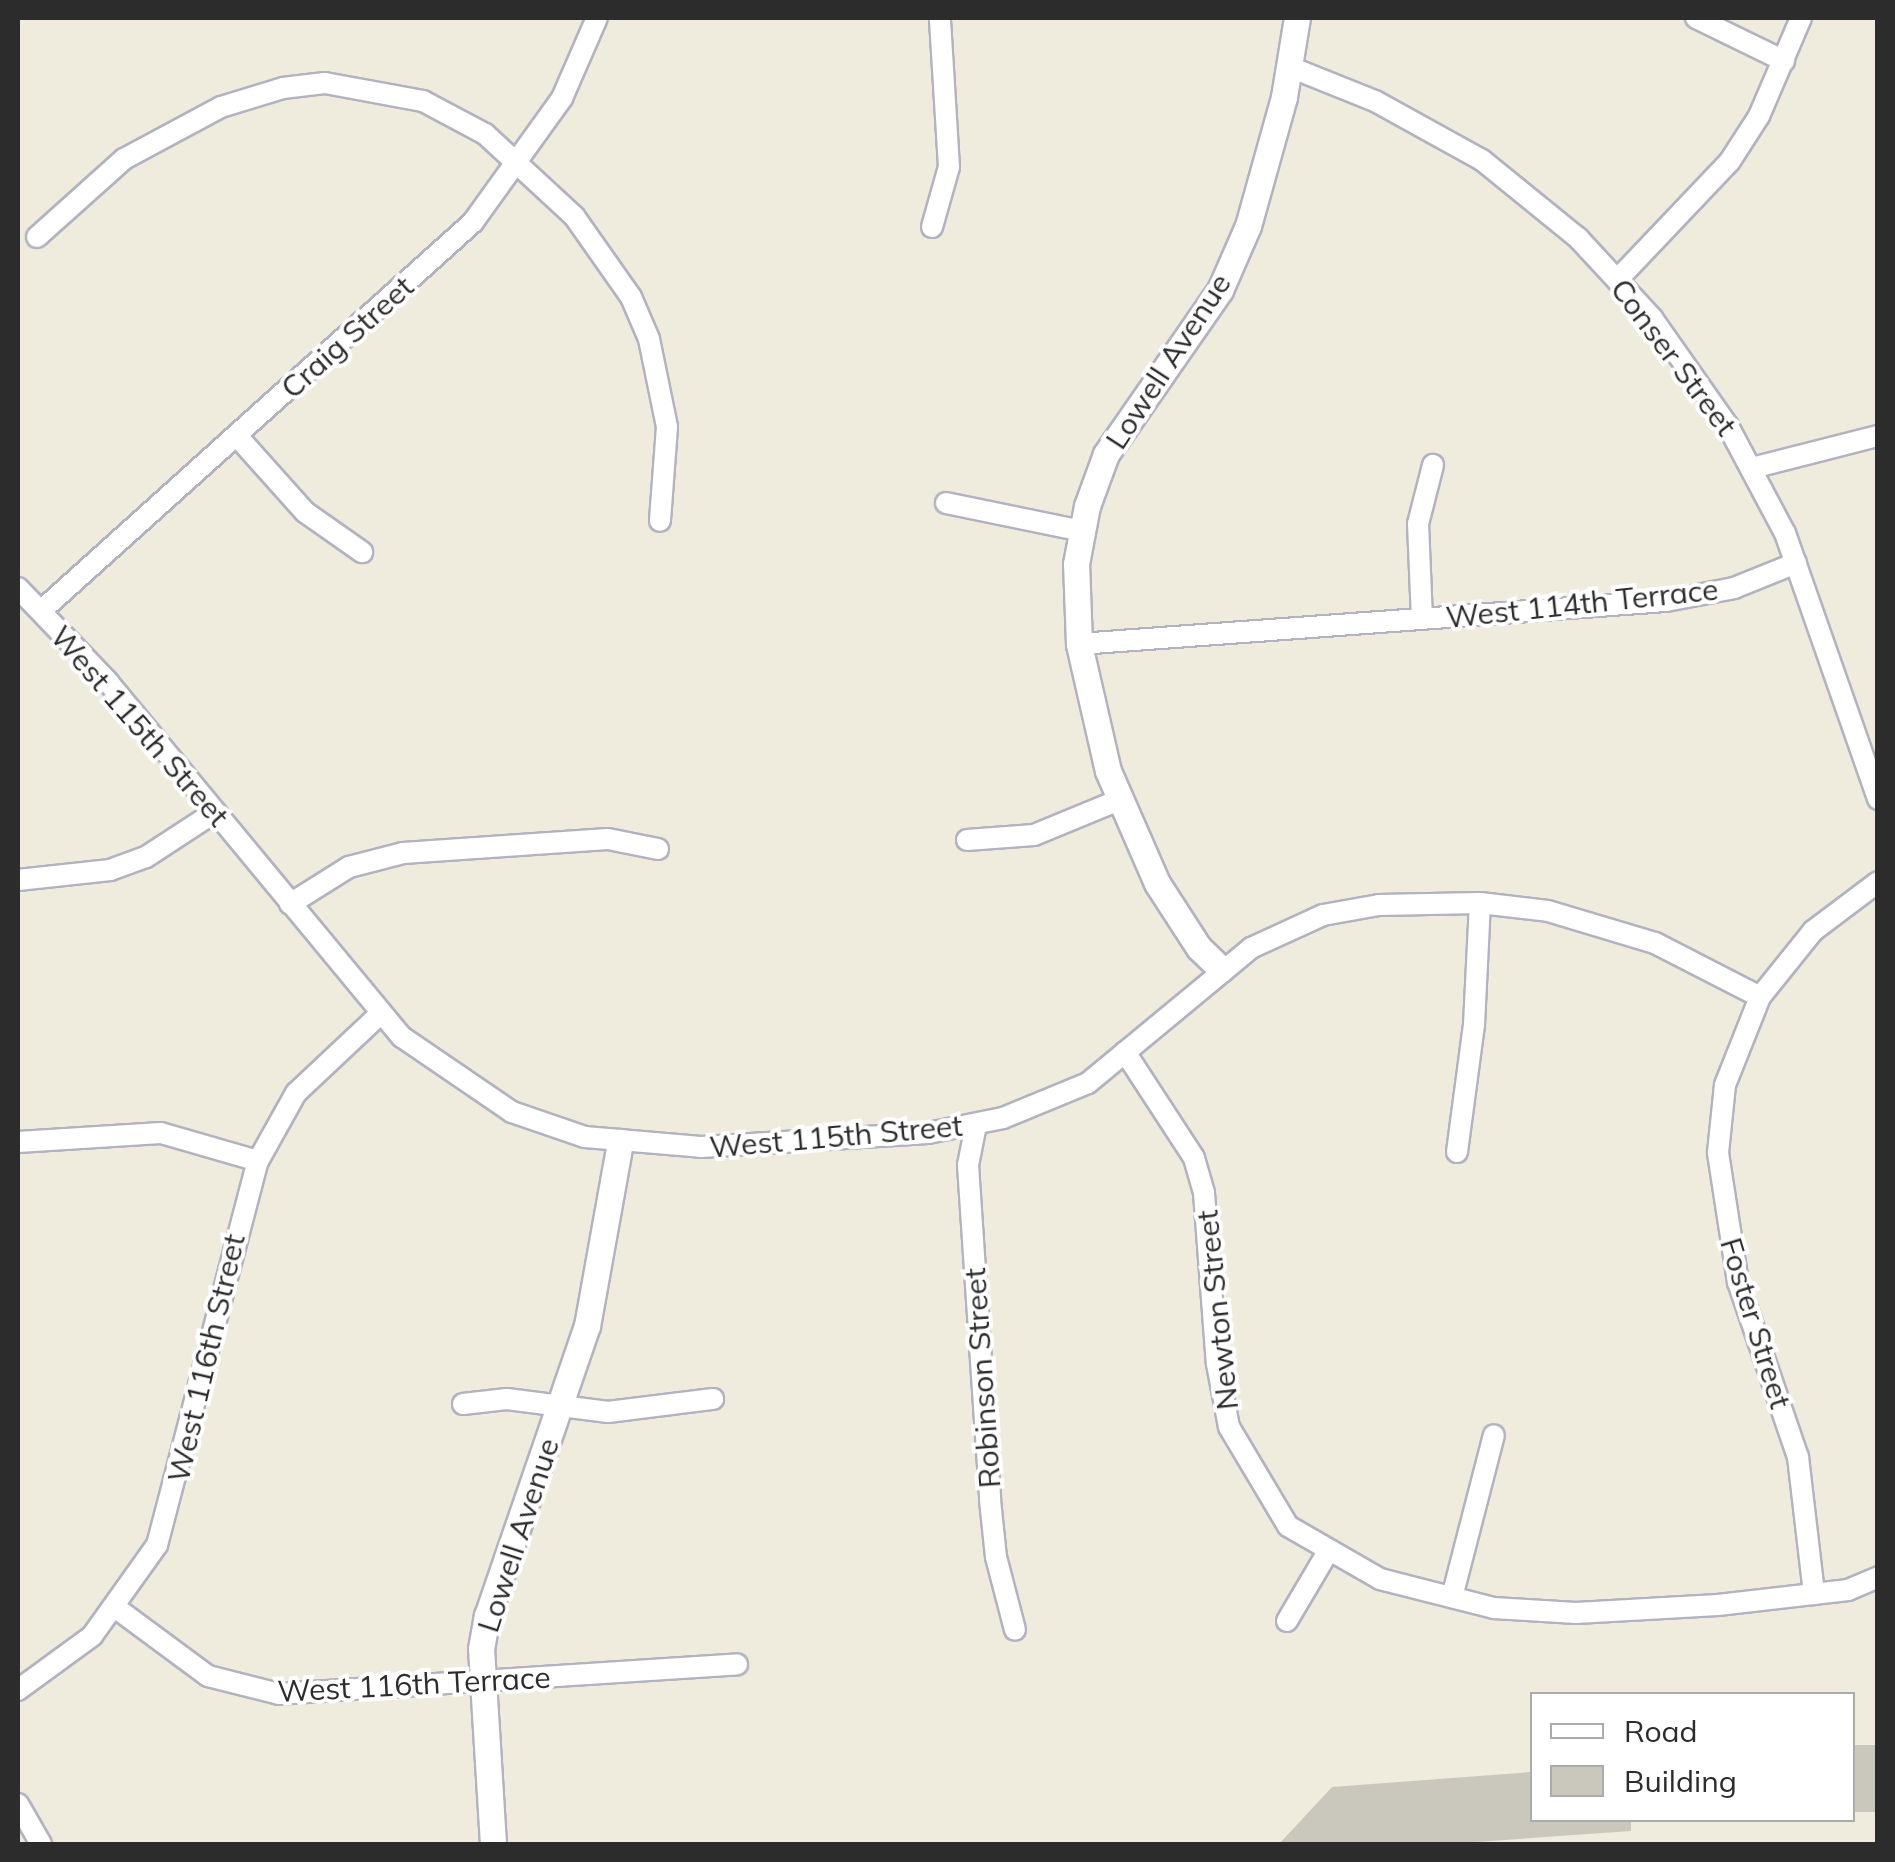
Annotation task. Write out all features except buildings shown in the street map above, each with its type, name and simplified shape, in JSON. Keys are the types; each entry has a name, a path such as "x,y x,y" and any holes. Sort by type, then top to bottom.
{"street":[{"name":"Craig Street","path":"41,610 473,222 519,164 562,98 597,18"},
{"path":"932,227 949,167 940,18"},
{"name":"Lowell Avenue","path":"1221,969 1175,913 1119,800 1092,721 1075,592 1082,531 1093,486 1129,413 1192,334 1234,258 1264,179 1298,18"},
{"path":"1696,18 1784,62"},
{"path":"1618,279 1730,161 1784,62 1801,18"},
{"name":"Conser Street","path":"1290,67 1375,100 1482,160 1618,279 1690,368 1752,468 1796,563 1878,799"},
{"path":"37,236 90,185 164,134 283,88 346,84 423,101 471,125 519,164 608,257 649,340 667,427 660,522"},
{"path":"237,436 305,512 362,552"},
{"path":"1752,468 1878,436"},
{"name":"West 114th Terrace","path":"1422,619 1418,524 1433,465"},
{"path":"946,503 1082,531"},
{"name":"West 114th Terrace","path":"1079,644 1666,601 1734,588 1796,563"},
{"name":"West 115th Street","path":"18,588 215,812 380,1014 424,1057 512,1112 620,1142 701,1147 976,1125 1088,1083 1221,969 1323,915 1379,905 1480,904 1611,926 1760,997"},
{"path":"967,840 1034,834 1119,800"},
{"path":"18,880 110,870 146,857 215,812"},
{"path":"290,904 349,867 402,853 608,839 658,848"},
{"path":"1760,997 1813,931 1878,882"},
{"path":"1457,1152 1474,1025 1480,904"},
{"name":"Foster Street","path":"1760,997 1724,1085 1718,1153 1738,1282 1798,1458 1814,1594"},
{"name":"West 116th Street","path":"18,1690 59,1664 116,1608 166,1525 242,1204 258,1160 296,1093 380,1014"},
{"name":"Newton Street","path":"1125,1052 1183,1133 1204,1193 1229,1427 1288,1526 1329,1550"},
{"name":"Robinson Street","path":"976,1125 968,1165 990,1500 996,1556 1015,1630"},
{"path":"18,1142 161,1133 258,1160"},
{"name":"Lowell Avenue","path":"493,1844 482,1683 487,1616 587,1326 620,1142"},
{"name":"Lowell Avenue","path":"462,1404 507,1399 608,1412 713,1399"},
{"path":"1452,1597 1494,1434"},
{"path":"1288,1622 1329,1550 1380,1579 1494,1608 1576,1613 1848,1590 1878,1577"},
{"name":"West 116th Terrace","path":"116,1608 184,1663 242,1688 307,1695 737,1664"},
{"path":"18,1804 41,1844"}]}
